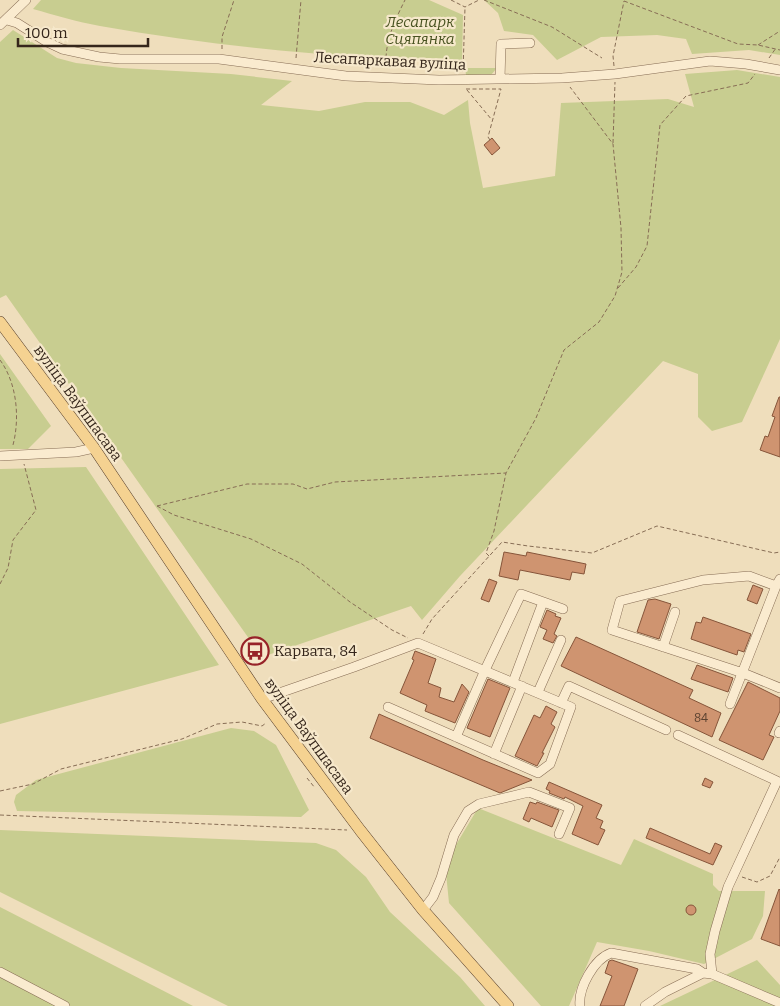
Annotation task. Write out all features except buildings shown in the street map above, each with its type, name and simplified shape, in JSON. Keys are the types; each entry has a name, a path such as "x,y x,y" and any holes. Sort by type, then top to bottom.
{"main road":[{"name":"вуліца Ваўпшасава","path":"0,322 94,448 262,699 360,830 423,910 508,1006"}],"street":[{"path":"3,22 26,0"},
{"name":"Лесапаркавая вуліца","path":"3,22 17,23 62,49 99,57 120,59 218,59 346,76 439,80 562,78 615,74 710,61 780,70"},
{"path":"500,79 501,44 530,43"},
{"path":"0,456 76,452 94,448"},
{"path":"730,704 742,673 778,583 749,576 703,580 620,601 612,630 742,673 780,688"},
{"path":"456,737 521,594 563,609"},
{"path":"494,754 543,602"},
{"path":"663,647 675,612"},
{"path":"538,692 561,640"},
{"path":"262,699 418,643 571,707 550,764 538,773 388,708"},
{"path":"561,702 569,686 666,730"},
{"path":"678,735 777,781 728,887 715,931 707,973"},
{"path":"423,910 433,898 454,835 468,810 479,804 529,792 570,808 559,834"},
{"path":"580,1006 579,1000 582,987 586,980 602,956 611,953 697,969 780,1003"},
{"path":"0,972 65,1006"},
{"path":"644,1006 665,992 707,973"}],"path":[{"path":"222,48 222,37 234,0"},
{"path":"296,58 301,0"},
{"path":"386,64 386,51 395,20 405,0"},
{"path":"451,0 464,7"},
{"path":"464,7 479,0"},
{"path":"484,0 552,27 602,58"},
{"path":"490,556 486,554 494,532 506,473 536,418 564,350 599,322 615,296 622,272 621,228 613,144 615,74 613,56 624,0 738,44 758,45 780,50"},
{"path":"463,66 464,7"},
{"path":"758,45 780,31"},
{"path":"617,290 636,267 647,246 660,125 686,96 748,83 776,48"},
{"path":"562,78 578,96 613,144"},
{"path":"463,84 493,121"},
{"path":"467,90 501,89 488,137 490,140"},
{"path":"0,360 5,367 15,395 17,430 10,456"},
{"path":"0,584 8,568 13,540 36,510 22,455"},
{"path":"506,473 335,482 307,489 293,484 247,484 157,506 174,515 251,539 302,564 350,602 392,630 418,643 432,619 502,542 592,553 657,526 774,553 780,552"},
{"path":"0,792 33,784 61,769 182,739 217,724 242,722 262,726 268,721"},
{"path":"0,815 360,830"},
{"path":"734,874 756,882 770,876 780,857"}],"green space":[{"name":"Лесапарк Сцяпянка","path":"41,0 429,0 463,15 462,62 371,58 189,40 91,24 33,9"},
{"name":"Лесапарк Сцяпянка","path":"484,0 780,0 780,55 749,50 692,54 686,39 657,35 601,37 557,60 533,35 504,31 498,13"},
{"path":"13,30 57,58 76,63 121,68 231,74 292,81 261,105 319,111 365,102 410,102 444,115 468,100 470,123 483,188 555,176 561,103 668,99 694,107 685,74 737,70 780,77 780,339 742,422 712,431 698,417 698,374 663,361 460,576 422,620 411,606 262,657 6,295 0,298 0,42"},
{"path":"465,68 497,68 491,75 466,75"},
{"path":"0,354 51,426 28,449 0,449"},
{"path":"86,467 219,665 0,724 0,469"},
{"path":"231,728 254,731 276,745 309,810 301,817 17,811 14,802 16,795 36,780"},
{"path":"478,808 621,865 634,839 713,874 713,885 719,891 765,891 763,916 752,939 704,964 649,951 597,942 569,1006 541,1006 449,903 445,863"},
{"path":"0,830 316,843 336,850 366,877 390,912 460,977 485,1006 228,1006 0,892"},
{"path":"0,907 193,1006 0,1006"},
{"path":"757,960 780,985 780,1006 660,1006"}],"place":[{"name":"Карвата, 84","path":"255,651"}]}
